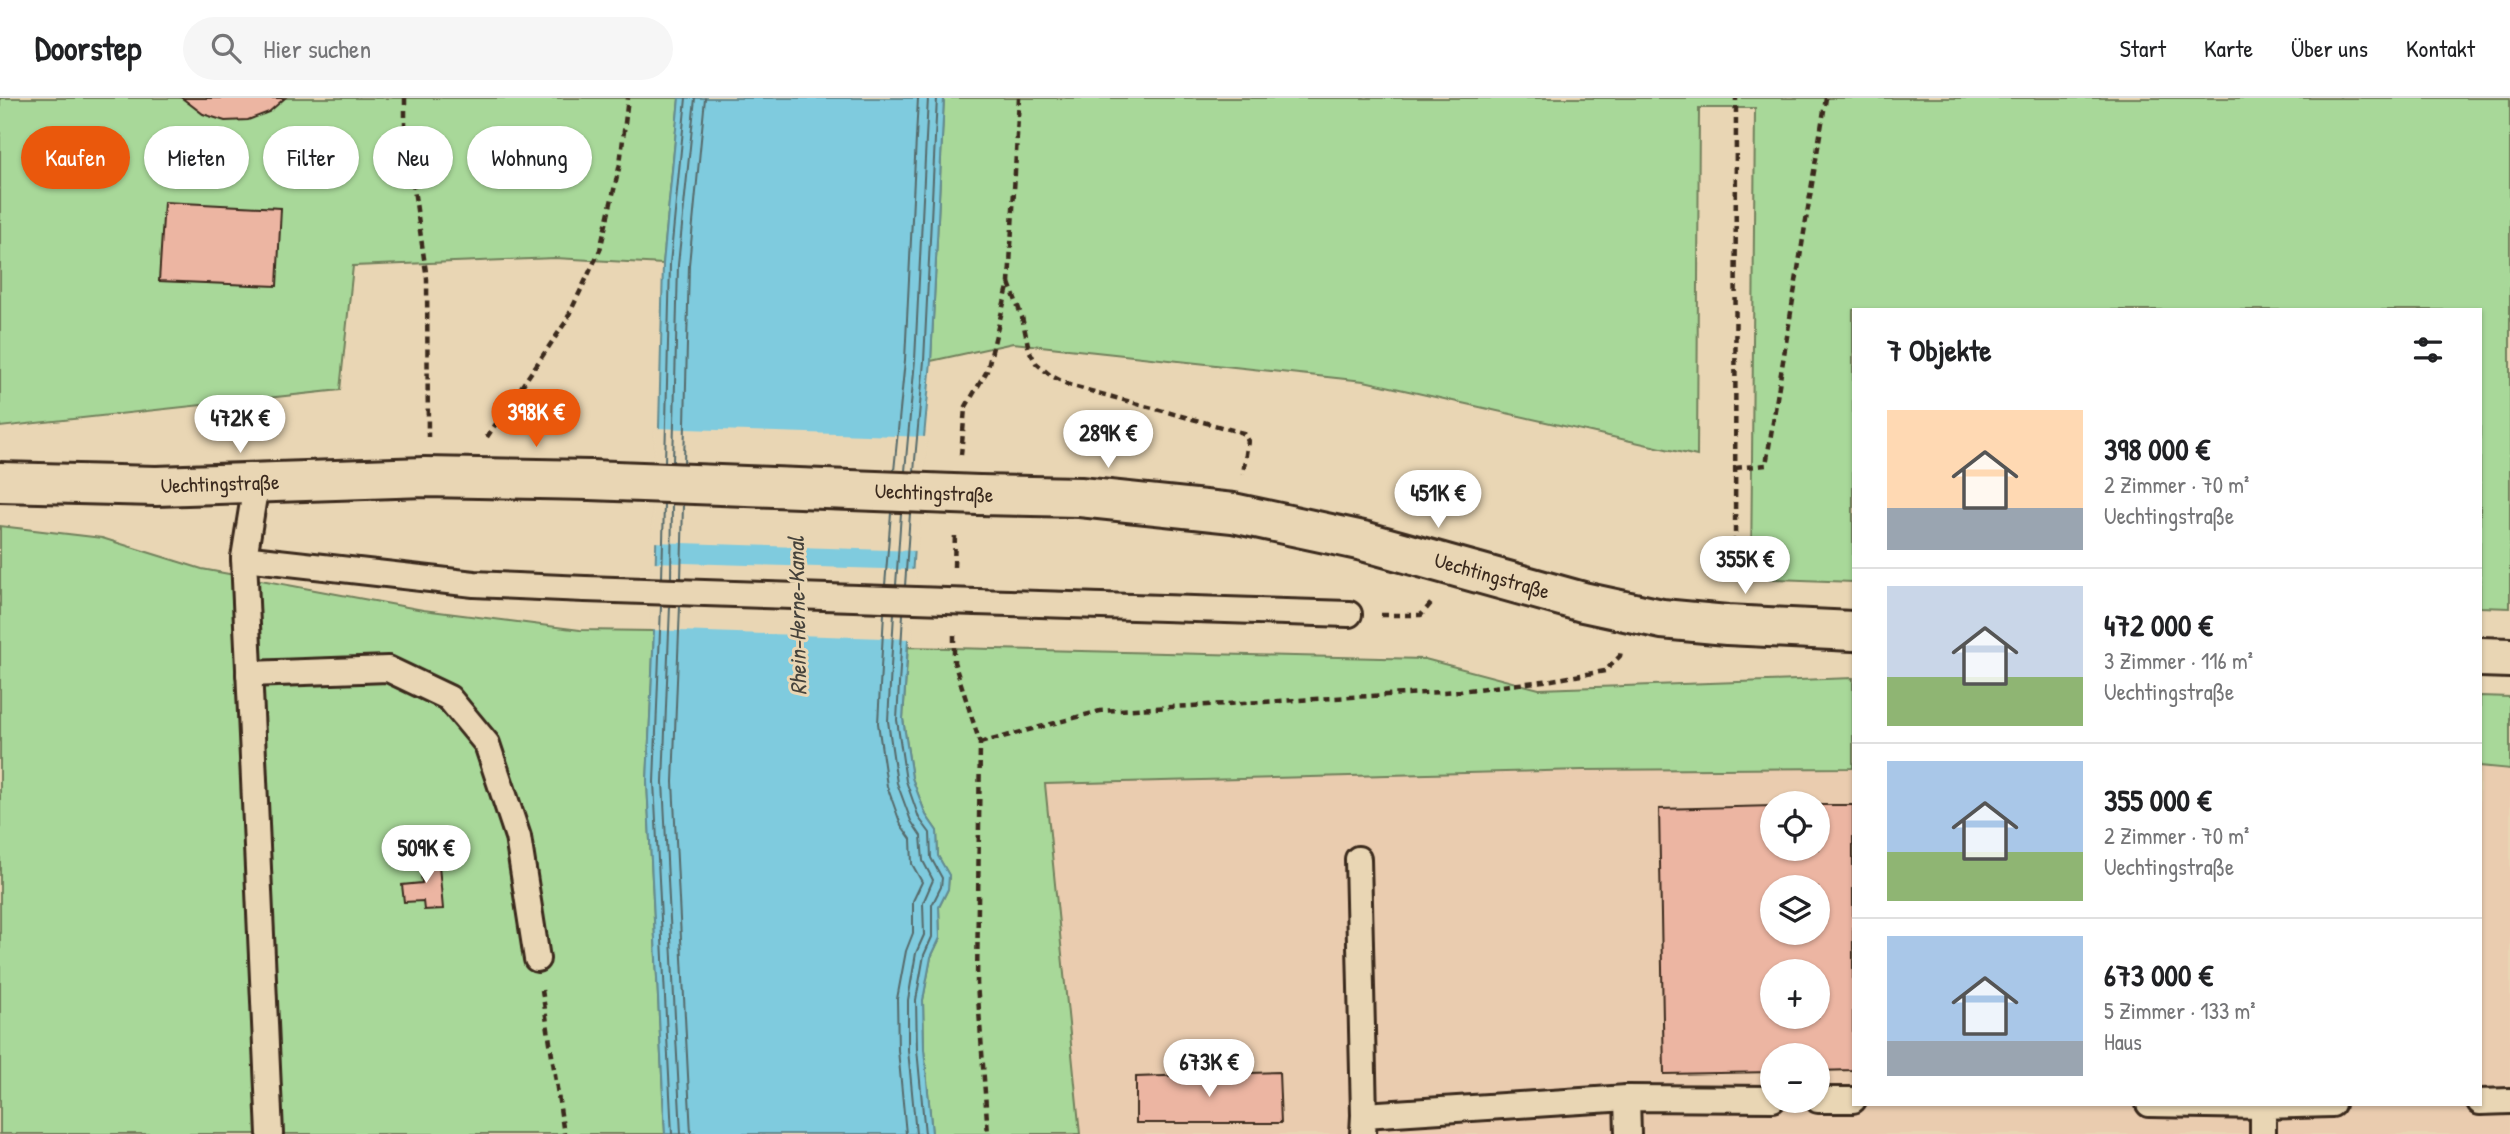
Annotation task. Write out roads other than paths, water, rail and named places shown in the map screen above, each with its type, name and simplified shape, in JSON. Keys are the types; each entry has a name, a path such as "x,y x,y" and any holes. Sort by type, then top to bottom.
{"main road":[{"name":"Uechtingstraße","path":"0,482 156,486 425,477 1080,497 1233,513 1363,541 1629,613 1662,619 1852,631"},
{"path":"2482,657 2510,658"}],"lane":[{"path":"256,484 244,558 270,1134"},
{"path":"244,558 474,584 1349,614"},
{"path":"248,674 388,669 449,698 488,744 518,837 537,958"},
{"path":"1359,859 1364,1124 1627,1097 1760,1099"},
{"path":"1627,1097 1628,1134"},
{"path":"1830,1100 1852,1100"},
{"path":"2482,1102 2510,1101"},
{"path":"2263,1106 2263,1134"}],"water":[{"name":"Rhein-Herne-Kanal","path":"679,98 944,98 931,361 914,546 903,719 912,778 926,815 937,831 938,856 949,875 948,889 939,907 940,938 931,957 923,1000 924,1049 932,1134 665,1134 647,782 654,631 663,264"}]}
